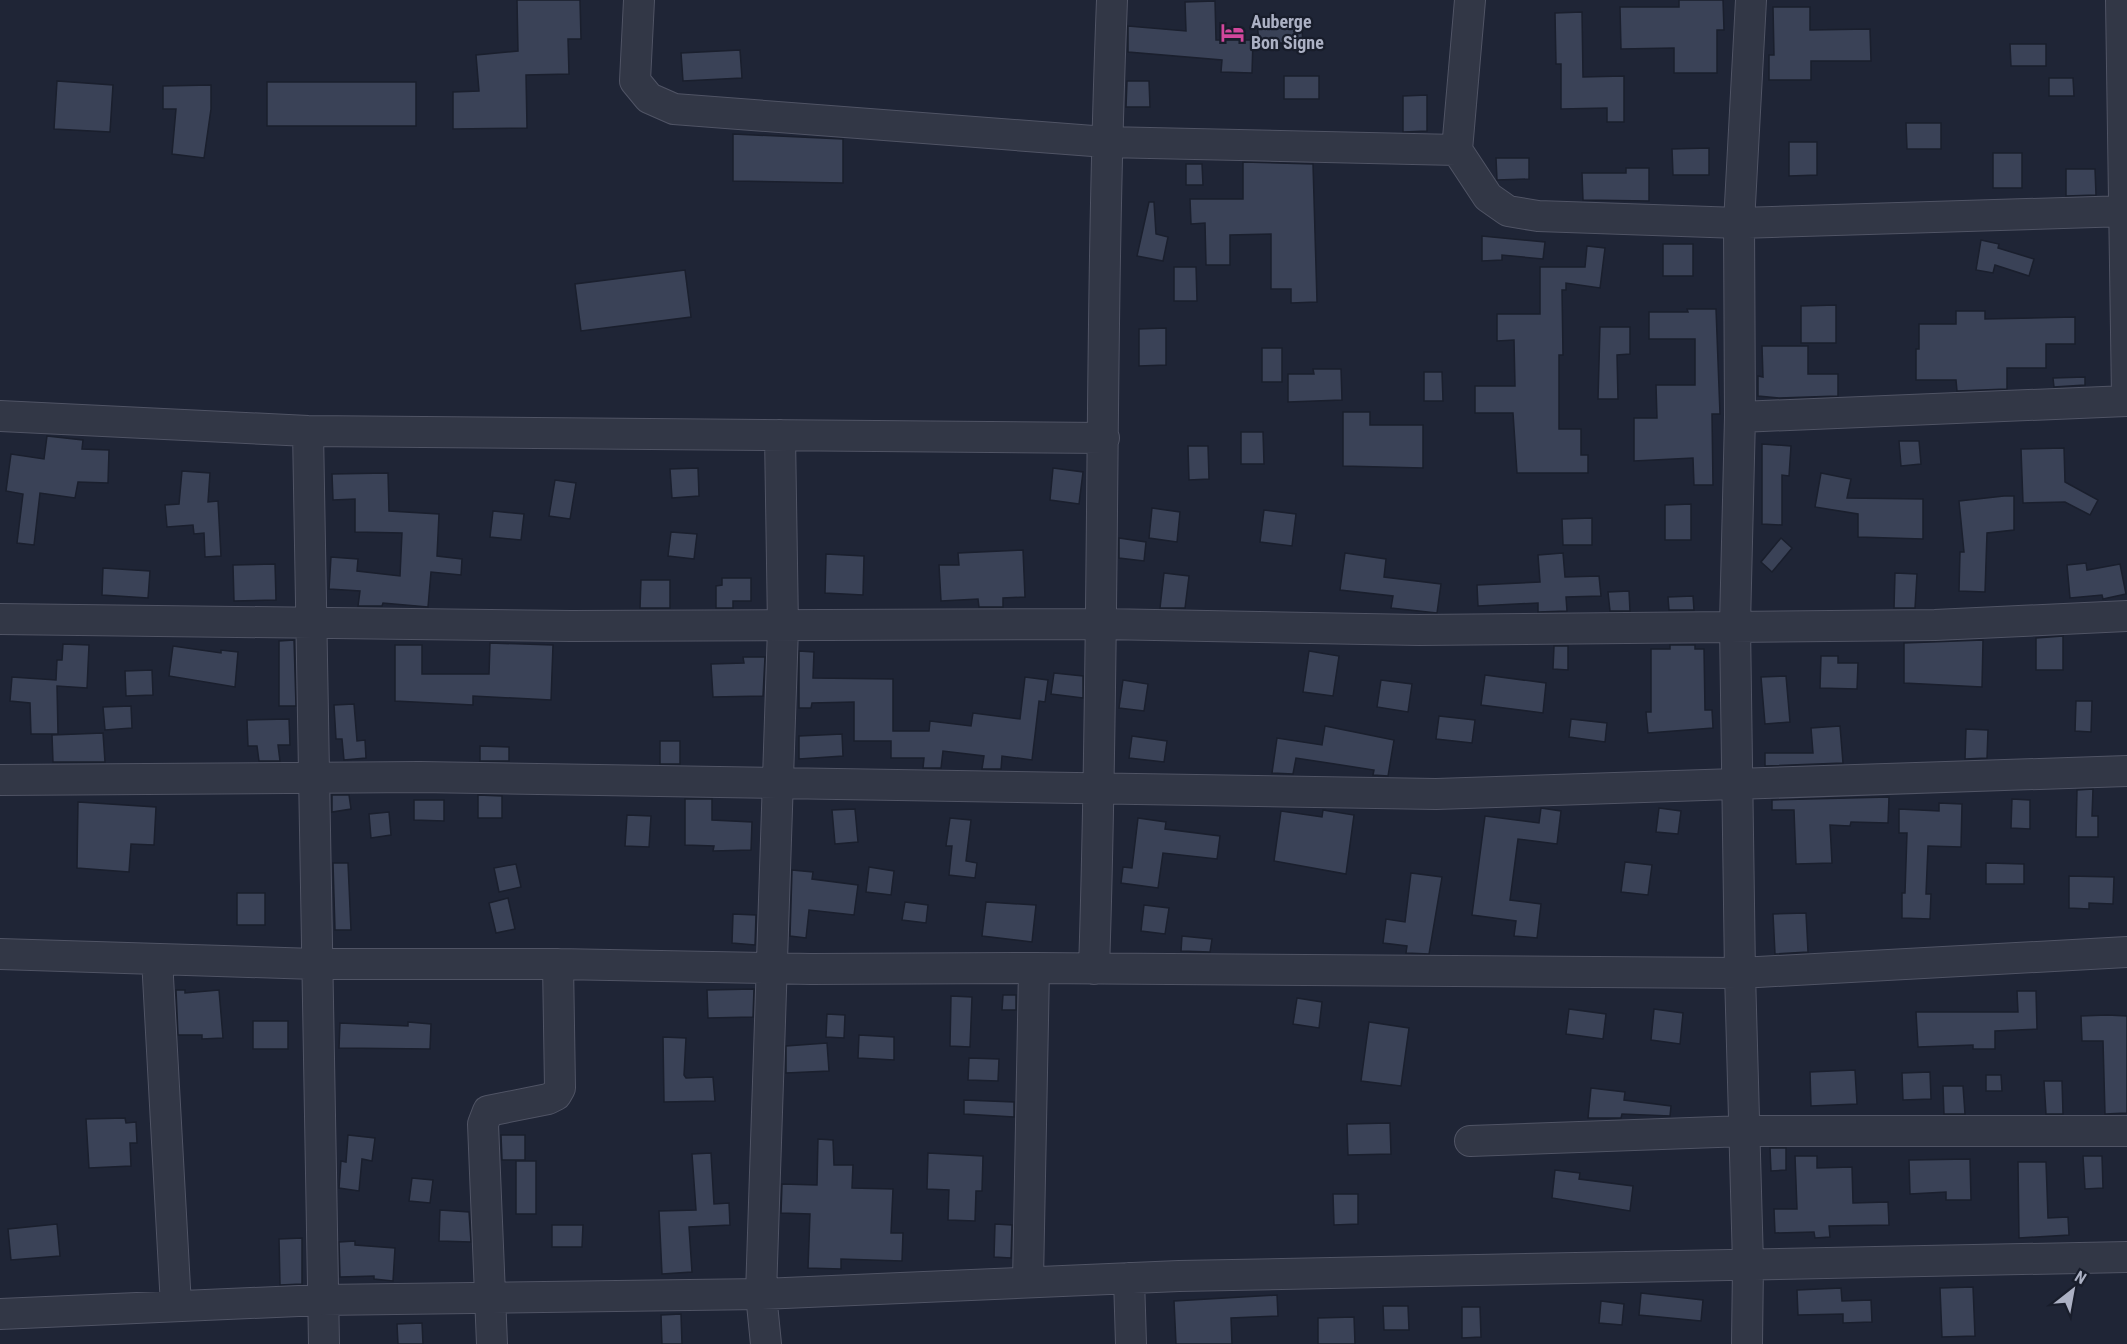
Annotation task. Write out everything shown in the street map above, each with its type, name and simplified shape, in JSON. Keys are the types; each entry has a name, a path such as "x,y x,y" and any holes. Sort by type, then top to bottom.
{"street":[{"path":"639,0 635,81 649,98 674,109 1106,142 1457,150"},
{"path":"1094,969 1103,624 1106,142 1112,0"},
{"path":"1470,0 1457,150 1488,197 1509,211 1538,216 1739,223 2125,211"},
{"path":"1747,1344 1748,1264 1740,973 1735,626 1740,417 1739,223 1751,0"},
{"path":"1740,417 2127,400 2121,0"},
{"path":"0,416 308,430 1104,438"},
{"path":"308,430 315,964 321,1300 324,1344"},
{"path":"766,1344 760,1294 783,627 780,435"},
{"path":"0,620 62,618 311,624 783,627 1103,624 1419,630 1935,625 2127,616"},
{"path":"0,780 420,777 779,785 1436,794 2127,771"},
{"path":"0,954 315,964 558,964 770,969 1034,968 1740,973 2127,952"},
{"path":"157,959 176,1306"},
{"path":"492,1344 483,1124 488,1111 548,1099 556,1095 560,1088 558,964"},
{"path":"1028,1281 1034,968"},
{"path":"1470,1141 1745,1131 2127,1131"},
{"path":"0,1314 321,1300 760,1294 1129,1278 2127,1257"},
{"path":"1129,1278 1131,1344"}],"building":[{"path":"517,0 580,0 581,39 568,39 569,74 526,75 527,128 453,129 453,92 479,91 476,55 518,51"},
{"path":"1679,0 1723,0 1724,30 1717,30 1717,73 1674,73 1674,48 1621,49 1620,7 1679,7"},
{"path":"1215,1 1216,40 1253,40 1252,73 1221,72 1222,60 1128,52 1128,26 1186,31 1185,2"},
{"path":"1773,7 1810,7 1810,30 1870,29 1871,61 1811,61 1811,80 1769,80 1769,55 1774,55"},
{"path":"1582,12 1583,77 1624,76 1624,122 1607,122 1607,108 1561,109 1561,64 1556,64 1555,13"},
{"path":"1301,19 1303,42 1259,44 1257,21"},
{"path":"2010,44 2046,44 2046,66 2011,66"},
{"path":"740,50 742,78 683,81 681,53"},
{"path":"1284,76 1319,76 1319,99 1284,99"},
{"path":"2049,78 2073,78 2074,96 2049,96"},
{"path":"57,81 113,85 110,132 54,129"},
{"path":"1127,81 1149,81 1150,107 1126,107"},
{"path":"267,82 416,82 416,126 267,126"},
{"path":"211,85 211,109 204,158 172,154 176,109 163,109 163,86"},
{"path":"1427,95 1427,131 1403,132 1403,96"},
{"path":"1906,123 1941,123 1941,149 1907,149"},
{"path":"733,134 843,139 843,183 733,181"},
{"path":"1789,142 1817,142 1817,175 1789,176"},
{"path":"1709,148 1709,175 1673,175 1672,149"},
{"path":"1993,153 2022,153 2022,188 1993,188"},
{"path":"1496,158 1529,158 1529,179 1497,180"},
{"path":"1243,162 1313,164 1317,302 1291,303 1291,289 1271,289 1271,234 1230,235 1230,265 1206,265 1205,223 1191,224 1190,199 1243,199"},
{"path":"1186,164 1202,164 1203,185 1186,185"},
{"path":"1626,168 1649,168 1649,201 1583,200 1582,173 1626,173"},
{"path":"2066,169 2095,169 2096,195 2066,196"},
{"path":"1149,202 1154,202 1156,234 1168,237 1163,261 1137,256"},
{"path":"1482,236 1545,242 1543,259 1502,255 1502,260 1482,261"},
{"path":"1981,240 1999,244 1998,248 2034,259 2029,276 1995,265 1993,273 1976,270"},
{"path":"1663,244 1693,244 1693,276 1663,276"},
{"path":"1587,246 1605,248 1600,288 1566,283 1566,290 1562,290 1563,355 1559,355 1559,429 1581,429 1581,455 1588,455 1588,473 1517,473 1513,413 1475,413 1475,386 1515,386 1514,340 1497,341 1497,314 1540,314 1540,267 1585,267"},
{"path":"1174,267 1196,267 1197,301 1174,301"},
{"path":"685,270 691,317 581,331 575,284"},
{"path":"1836,305 1836,343 1801,343 1801,306"},
{"path":"1687,309 1716,309 1720,414 1712,414 1713,485 1694,485 1693,458 1634,461 1634,418 1657,418 1656,385 1695,385 1695,339 1649,339 1649,312 1688,312"},
{"path":"1956,311 1985,311 1985,319 2075,317 2075,344 2046,344 2046,368 2007,368 2007,389 1957,391 1956,380 1916,380 1919,324 1956,324"},
{"path":"1600,327 1630,327 1630,354 1617,355 1618,399 1598,399"},
{"path":"1166,328 1166,365 1139,366 1139,329"},
{"path":"1762,346 1808,346 1808,374 1838,374 1838,396 1779,398 1758,396 1758,376 1763,377"},
{"path":"1262,348 1282,348 1282,382 1262,382"},
{"path":"1313,369 1341,369 1342,400 1288,402 1288,374 1314,374"},
{"path":"1424,372 1442,372 1443,401 1424,401"},
{"path":"2085,377 2085,385 2054,387 2053,378"},
{"path":"1343,412 1370,412 1370,425 1423,425 1423,468 1343,466"},
{"path":"1241,432 1263,432 1264,464 1241,464"},
{"path":"47,436 83,440 82,449 109,450 108,483 78,482 75,498 40,493 34,545 17,543 23,494 6,491 11,454 44,459"},
{"path":"1899,441 1919,441 1921,464 1901,466"},
{"path":"1762,444 1791,446 1789,476 1782,475 1782,525 1762,524"},
{"path":"1188,446 1208,446 1209,479 1189,480"},
{"path":"2064,448 2065,482 2098,500 2090,515 2065,502 2023,503 2021,449"},
{"path":"698,468 699,496 672,498 670,469"},
{"path":"1053,468 1083,472 1079,504 1050,500"},
{"path":"182,471 210,473 208,502 218,501 221,556 205,557 204,533 194,534 193,525 167,527 165,505 179,504"},
{"path":"388,473 389,511 439,514 437,556 462,559 461,575 431,572 428,607 383,603 382,606 358,606 360,591 329,589 331,557 358,559 357,571 400,576 402,533 355,532 355,499 333,500 332,474"},
{"path":"1821,473 1851,479 1847,498 1923,499 1923,539 1858,537 1858,514 1815,507"},
{"path":"555,480 576,483 570,519 549,516"},
{"path":"2014,496 2014,530 1987,533 1985,592 1959,591 1960,552 1964,552 1959,501"},
{"path":"1691,504 1691,540 1665,540 1665,505"},
{"path":"1152,508 1180,512 1177,542 1149,538"},
{"path":"1264,510 1296,514 1292,546 1260,542"},
{"path":"493,511 524,514 521,540 490,537"},
{"path":"1592,518 1592,545 1563,545 1562,519"},
{"path":"671,532 697,534 694,559 668,556"},
{"path":"1119,538 1146,542 1144,561 1119,558"},
{"path":"1781,538 1792,548 1772,572 1761,562"},
{"path":"1023,550 1025,597 1003,598 1003,607 979,607 978,599 941,601 939,565 959,565 958,553"},
{"path":"1345,553 1386,559 1384,577 1441,584 1437,613 1391,608 1393,596 1340,590"},
{"path":"1563,553 1565,577 1599,576 1601,596 1566,597 1567,611 1538,612 1538,603 1478,606 1477,585 1540,582 1538,555"},
{"path":"826,554 864,556 863,595 825,593"},
{"path":"2086,563 2087,570 2120,564 2126,594 2103,599 2102,595 2070,598 2067,565"},
{"path":"275,564 276,600 234,601 233,565"},
{"path":"103,568 150,571 148,598 102,595"},
{"path":"1164,573 1189,576 1185,608 1160,608"},
{"path":"1895,573 1917,574 1915,608 1894,608"},
{"path":"722,578 751,578 751,601 733,601 733,608 716,608 716,586 722,585"},
{"path":"641,580 670,580 670,608 640,608"},
{"path":"1629,591 1630,611 1610,611 1608,592"},
{"path":"1693,596 1694,610 1669,610 1668,597"},
{"path":"2063,636 2063,670 2036,670 2036,638"},
{"path":"294,640 296,706 279,706 279,641"},
{"path":"1983,640 1982,687 1904,683 1904,643"},
{"path":"490,643 553,645 551,700 473,696 473,705 395,701 395,645 422,645 422,674 489,674"},
{"path":"63,644 89,645 87,688 57,686 58,734 31,734 30,703 10,701 12,677 56,680 57,660 62,660"},
{"path":"1670,645 1695,645 1695,649 1704,649 1705,710 1712,710 1713,728 1648,733 1646,712 1651,712 1651,649 1670,649"},
{"path":"173,646 221,653 221,650 238,652 235,687 169,676"},
{"path":"1554,646 1568,646 1568,670 1553,669"},
{"path":"799,651 814,652 813,678 893,679 893,731 929,731 930,721 971,726 973,713 1020,719 1025,677 1048,680 1045,702 1039,701 1032,760 1002,756 1001,769 982,769 984,756 943,751 941,768 923,768 924,758 891,758 891,741 854,741 854,702 812,703 811,708 799,708"},
{"path":"1309,651 1339,656 1333,696 1303,692"},
{"path":"1821,656 1838,656 1838,663 1858,663 1857,689 1820,688"},
{"path":"743,657 765,657 763,696 713,697 711,664 744,663"},
{"path":"152,670 153,695 126,696 125,671"},
{"path":"1054,673 1083,676 1083,698 1051,694"},
{"path":"1485,675 1546,683 1543,713 1481,705"},
{"path":"1786,676 1790,722 1765,724 1761,677"},
{"path":"1123,680 1148,684 1144,711 1119,708"},
{"path":"1381,680 1412,684 1408,712 1377,707"},
{"path":"2076,701 2092,701 2091,732 2075,731"},
{"path":"354,704 357,741 365,740 366,758 344,760 342,739 336,739 334,705"},
{"path":"131,706 132,728 105,730 103,707"},
{"path":"1439,716 1475,720 1472,743 1436,739"},
{"path":"289,719 290,745 278,745 280,761 259,761 257,746 248,746 247,720"},
{"path":"1571,719 1607,723 1605,742 1569,737"},
{"path":"1325,726 1394,740 1388,776 1373,775 1374,770 1296,758 1293,774 1272,773 1277,738 1322,745"},
{"path":"1840,726 1843,763 1765,766 1765,753 1813,753 1811,728"},
{"path":"1966,729 1988,730 1987,758 1965,759"},
{"path":"103,733 105,762 53,762 52,735"},
{"path":"842,734 843,756 799,759 799,736"},
{"path":"1132,736 1167,741 1164,762 1129,758"},
{"path":"660,741 680,741 680,764 660,764"},
{"path":"480,746 509,747 509,761 480,761"},
{"path":"2093,789 2092,816 2098,816 2098,837 2076,837 2077,790"},
{"path":"332,795 349,795 351,809 332,812"},
{"path":"478,795 502,796 502,818 478,818"},
{"path":"1889,797 1888,823 1851,822 1850,826 1830,825 1832,863 1796,864 1794,810 1772,810 1772,800"},
{"path":"685,799 712,799 712,820 752,822 751,850 713,851 714,846 685,845"},
{"path":"2012,799 2030,800 2030,829 2011,828"},
{"path":"414,800 444,800 444,821 414,820"},
{"path":"78,802 156,807 154,845 131,844 129,872 77,868"},
{"path":"1939,803 1962,804 1961,847 1928,846 1926,894 1931,894 1930,919 1902,918 1907,833 1899,833 1899,809 1939,811"},
{"path":"1541,808 1561,811 1557,844 1518,839 1510,900 1541,904 1537,938 1514,936 1516,921 1472,915 1485,816 1539,823"},
{"path":"1659,808 1681,811 1678,834 1656,832"},
{"path":"855,809 858,842 835,844 832,810"},
{"path":"1323,810 1354,815 1346,874 1274,861 1281,811 1322,817"},
{"path":"389,812 391,835 371,838 369,814"},
{"path":"627,815 651,816 649,847 625,846"},
{"path":"950,818 971,820 966,861 977,863 975,878 949,875 952,846 946,846"},
{"path":"1138,818 1166,822 1165,829 1220,836 1217,859 1163,853 1158,888 1121,883 1123,867 1132,868"},
{"path":"1625,862 1652,865 1648,895 1621,892"},
{"path":"333,863 348,863 351,930 335,930"},
{"path":"1986,863 2024,864 2024,884 1986,884"},
{"path":"516,864 521,887 499,892 494,868"},
{"path":"869,867 894,871 891,895 866,892"},
{"path":"792,870 813,872 812,879 858,885 854,915 809,910 806,938 790,936"},
{"path":"1411,873 1442,877 1429,954 1406,953 1407,946 1383,943 1386,919 1405,922"},
{"path":"2069,876 2114,877 2113,904 2089,903 2089,909 2069,908"},
{"path":"237,893 265,893 265,925 237,925"},
{"path":"508,898 515,929 496,933 489,903"},
{"path":"905,902 928,905 926,923 902,920"},
{"path":"986,902 1036,905 1032,942 982,936"},
{"path":"1144,905 1169,908 1165,934 1141,931"},
{"path":"1806,913 1808,952 1775,954 1773,914"},
{"path":"733,914 756,915 755,945 732,943"},
{"path":"1182,936 1212,939 1210,952 1181,951"},
{"path":"754,989 753,1017 708,1018 707,990"},
{"path":"176,990 185,990 185,993 219,990 223,1038 202,1039 202,1035 178,1035"},
{"path":"2017,991 2036,991 2037,1029 1995,1031 1995,1049 1973,1049 1973,1045 1918,1047 1916,1012 2018,1012"},
{"path":"1003,995 1016,995 1016,1010 1002,1010"},
{"path":"951,996 972,997 970,1047 950,1046"},
{"path":"1297,998 1322,1002 1319,1028 1293,1024"},
{"path":"1569,1009 1606,1014 1603,1039 1566,1034"},
{"path":"1654,1009 1683,1013 1680,1044 1651,1040"},
{"path":"827,1014 845,1015 844,1038 826,1037"},
{"path":"2081,1016 2127,1016 2127,1113 2105,1114 2103,1041 2082,1041"},
{"path":"253,1021 288,1021 288,1049 253,1049"},
{"path":"408,1022 431,1024 430,1049 339,1048 340,1023 408,1026"},
{"path":"1369,1022 1409,1028 1401,1086 1361,1081"},
{"path":"859,1035 894,1037 894,1060 858,1058"},
{"path":"663,1037 686,1038 684,1075 686,1078 713,1077 715,1101 664,1102"},
{"path":"827,1043 829,1071 786,1073 786,1046"},
{"path":"969,1058 999,1059 998,1081 968,1080"},
{"path":"1855,1070 1857,1104 1811,1106 1810,1072"},
{"path":"1930,1072 1931,1099 1903,1100 1902,1073"},
{"path":"1986,1075 2001,1075 2002,1091 1986,1091"},
{"path":"2044,1081 2062,1081 2063,1114 2046,1114"},
{"path":"1943,1086 1963,1086 1965,1114 1944,1114"},
{"path":"1591,1088 1625,1092 1624,1100 1671,1106 1670,1116 1622,1114 1621,1118 1588,1118"},
{"path":"964,1100 1014,1102 1014,1117 964,1114"},
{"path":"125,1118 126,1123 136,1122 137,1143 130,1143 131,1166 89,1168 86,1119"},
{"path":"1390,1123 1391,1154 1348,1155 1347,1124"},
{"path":"348,1135 375,1138 372,1161 362,1159 359,1191 339,1188 341,1161 346,1162"},
{"path":"501,1135 525,1135 525,1160 502,1160"},
{"path":"818,1139 833,1140 834,1165 853,1165 852,1188 893,1189 891,1233 903,1233 902,1261 841,1259 841,1269 808,1268 810,1214 781,1213 782,1184 817,1185"},
{"path":"1770,1148 1786,1148 1786,1170 1771,1171"},
{"path":"711,1153 714,1204 729,1203 730,1225 689,1227 692,1272 662,1274 659,1211 696,1210 692,1154"},
{"path":"928,1153 983,1156 982,1191 976,1191 975,1221 948,1220 949,1190 927,1189"},
{"path":"1795,1156 1817,1156 1817,1168 1852,1167 1853,1203 1888,1202 1889,1225 1829,1226 1830,1237 1815,1238 1814,1232 1775,1233 1774,1209 1797,1209"},
{"path":"2083,1156 2102,1156 2103,1188 2085,1189"},
{"path":"1970,1159 1971,1200 1946,1200 1946,1192 1910,1194 1909,1160"},
{"path":"516,1161 536,1161 536,1214 516,1214"},
{"path":"2018,1162 2046,1162 2048,1218 2068,1217 2069,1235 2019,1238"},
{"path":"1555,1170 1580,1173 1579,1179 1633,1186 1630,1211 1552,1198"},
{"path":"412,1178 433,1180 430,1203 409,1201"},
{"path":"1333,1194 1358,1194 1358,1224 1334,1225"},
{"path":"440,1210 469,1212 471,1242 439,1241"},
{"path":"57,1224 60,1256 11,1260 8,1229"},
{"path":"995,1224 1012,1225 1011,1258 994,1257"},
{"path":"552,1225 583,1225 582,1247 552,1247"},
{"path":"302,1238 302,1284 280,1285 279,1239"},
{"path":"355,1241 355,1245 395,1248 393,1281 374,1279 374,1276 340,1277 339,1242"},
{"path":"1973,1287 1975,1336 1942,1337 1940,1288"},
{"path":"1841,1288 1842,1301 1871,1300 1872,1322 1843,1323 1843,1314 1798,1315 1797,1290"},
{"path":"1641,1293 1703,1300 1701,1321 1639,1315"},
{"path":"1277,1295 1278,1316 1231,1318 1232,1344 1176,1344 1174,1301"},
{"path":"1601,1301 1624,1304 1622,1325 1599,1323"},
{"path":"1383,1306 1408,1306 1409,1330 1384,1330"},
{"path":"1462,1307 1480,1307 1481,1337 1462,1338"},
{"path":"681,1314 682,1344 662,1344 661,1315"},
{"path":"1354,1317 1355,1344 1318,1344 1318,1318"},
{"path":"422,1323 423,1344 398,1344 397,1324"}],"place":[{"name":"Auberge Bon Signe","path":"1233,32"}]}
